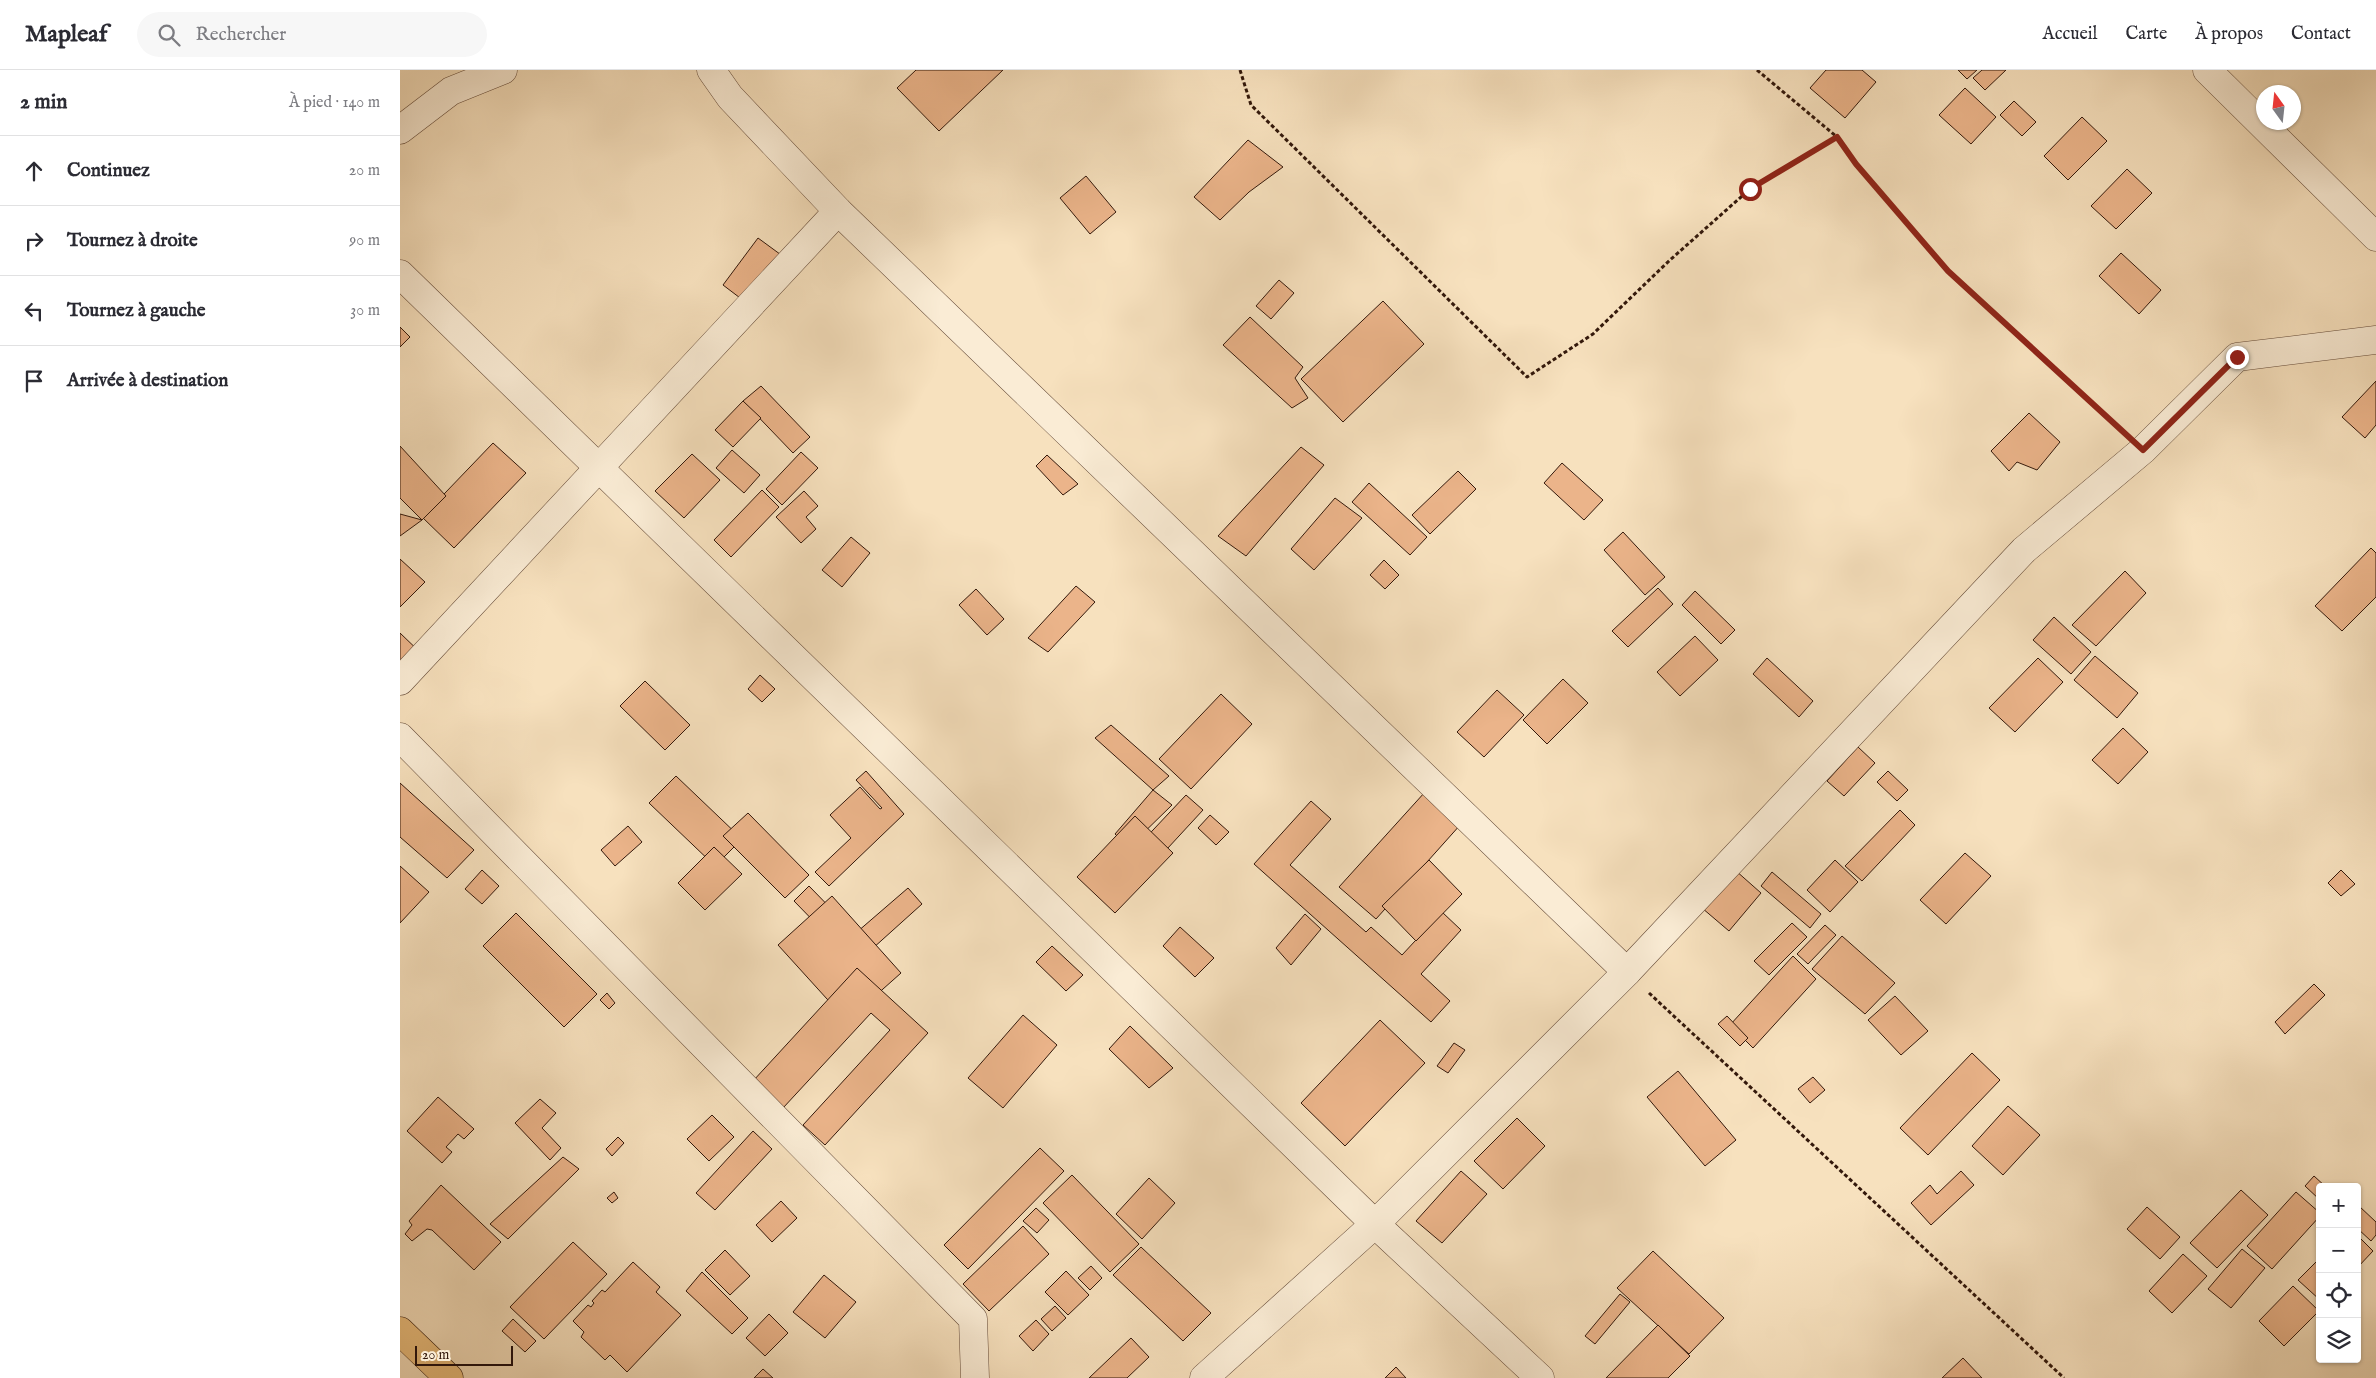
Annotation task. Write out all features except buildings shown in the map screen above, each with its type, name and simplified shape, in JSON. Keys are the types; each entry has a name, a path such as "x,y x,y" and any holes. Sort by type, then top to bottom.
{"highway":[{"path":"400,1331 449,1378"}],"street":[{"path":"400,130 451,91 504,70"},
{"path":"711,70 730,97 838,211 1627,972"},
{"path":"2207,70 2376,237"},
{"path":"400,681 838,211"},
{"path":"400,274 1374,1224 1540,1378"},
{"path":"1204,1378 1374,1224 1627,972 2024,550 2143,450 2237,357 2376,340"},
{"path":"400,737 973,1319 975,1378"}],"path":[{"path":"1240,70 1251,105 1527,377 1593,334 1670,260 1750,189 1837,137"},
{"path":"1757,70 1837,137 1856,164 1948,271 2143,450"},
{"path":"1627,972 2064,1378"}],"route":[{"path":"1750,189 1837,137 1856,164 1948,271 2143,450 2237,357"}]}
